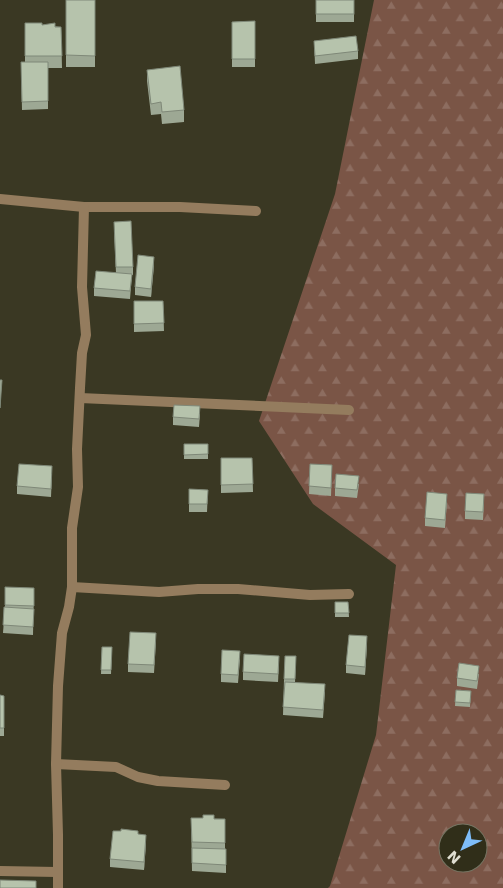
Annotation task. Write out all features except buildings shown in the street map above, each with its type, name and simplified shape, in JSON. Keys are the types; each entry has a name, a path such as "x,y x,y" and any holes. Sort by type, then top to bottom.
{"street":[{"path":"0,199 84,207 180,207 256,211"},
{"path":"58,888 56,764 58,686 62,633 72,587 72,528 78,487 77,449 82,353 86,336 82,287 84,207"},
{"path":"80,398 349,410"},
{"path":"72,587 159,592 218,589 310,595 349,594"},
{"path":"56,764 116,767 138,777 158,782 225,785"},
{"path":"0,871 58,872"}],"green space":[{"path":"374,0 503,0 503,888 328,888 376,735 396,565 313,504 259,421 335,194"}]}
